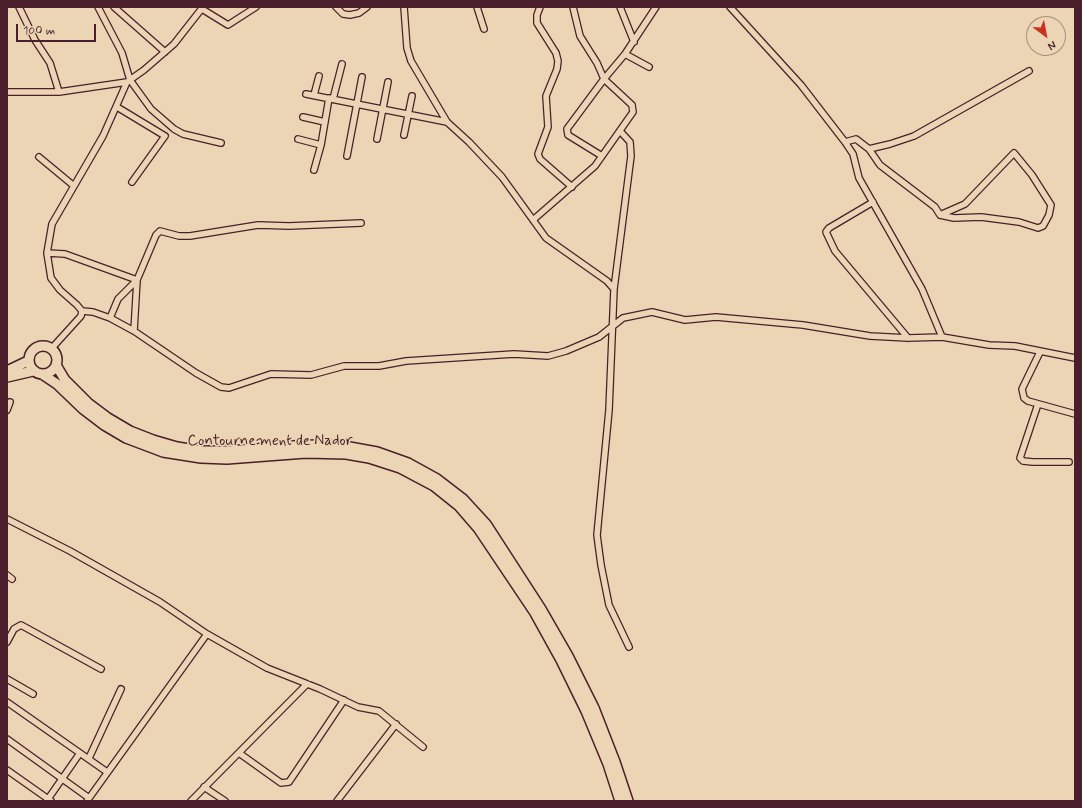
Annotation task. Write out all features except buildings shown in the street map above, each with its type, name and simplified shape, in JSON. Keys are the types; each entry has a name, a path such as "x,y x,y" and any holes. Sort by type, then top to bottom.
{"highway":[{"path":"7,377 37,373 53,370 57,359 52,348 39,346 33,349 29,354 28,361 37,373"},
{"path":"7,371 28,361"},
{"name":"Contournement de Nador","path":"56,365 68,383 88,403 119,424 153,440 177,447 202,451 227,451 307,445 344,446 377,452 408,463 437,479 463,500 486,524 541,609 568,656 594,708 628,801"},
{"name":"Contournement de Nador","path":"37,373 57,384 83,409 104,425 126,438 163,452 188,457 208,458 306,453 346,454 369,458 400,468 434,486 459,506 478,528 535,613 561,660 586,711 608,764 620,801"}],"street":[{"path":"19,7 35,40 50,62 59,92"},
{"path":"98,7 122,53 129,81 151,109 174,129 189,136 221,143"},
{"path":"81,314 78,305 60,290 50,274 47,253 52,224 103,136 129,81 165,52 188,28 202,8 228,25 256,7"},
{"path":"336,7 343,14 350,15 359,13 367,7"},
{"path":"404,7 407,48 411,61 447,122 469,142 502,177 546,238 607,281 614,289"},
{"path":"477,7 484,29"},
{"path":"540,7 537,14 537,23 556,53 558,61 557,69 546,96 548,126 538,154 540,159 572,187"},
{"path":"533,220 595,166 633,112 633,107 604,79 597,63 580,36 573,7"},
{"path":"620,7 634,42"},
{"path":"602,156 568,135 566,131 604,79 634,42 656,7"},
{"path":"730,7 801,85 853,154 859,178 922,289 942,337"},
{"path":"117,8 165,52"},
{"path":"625,54 649,67"},
{"path":"314,170 331,99 342,64"},
{"path":"869,149 914,136 1030,71"},
{"path":"314,95 319,76"},
{"path":"347,156 362,76"},
{"path":"7,92 59,92 129,81"},
{"path":"377,139 388,82"},
{"path":"306,94 447,122"},
{"path":"404,135 412,96"},
{"path":"116,107 165,136 132,182"},
{"path":"303,117 325,122"},
{"path":"620,131 630,142 631,156 614,289 608,417 597,535 609,605 629,647"},
{"path":"845,142 856,138 869,149 880,165 935,207 940,214 954,218 981,217 1019,222 1038,228 1043,226 1049,215 1051,205 1032,175 1014,153 965,204 940,214"},
{"path":"298,139 321,145"},
{"path":"39,157 74,186"},
{"path":"873,202 829,228 826,232 835,251 908,338"},
{"path":"134,331 137,280 156,235 160,231 179,236 190,236 258,225 289,226 361,223"},
{"path":"47,253 65,254 137,280"},
{"path":"110,318 118,299 137,280"},
{"path":"52,348 81,314 93,312 110,318 134,331 196,373 221,387 229,388 260,376 271,374 311,375 344,366 379,366 412,361 514,354 548,356 572,348 599,336 617,321 627,316 652,312 685,320 716,317 736,318 803,325 870,336 908,338 942,337 1075,358"},
{"path":"1040,352 1022,389 1026,399 1038,404 1075,414"},
{"path":"7,410 10,402"},
{"path":"1038,404 1020,458 1024,461 1033,462 1069,462"},
{"path":"7,519 70,551 160,602 207,634 267,668 362,709 380,711 423,747"},
{"path":"7,642 14,629 21,625 101,669"},
{"path":"7,739 62,778 88,799 207,634"},
{"path":"7,679 33,694"},
{"path":"191,801 307,684"},
{"path":"89,758 121,689"},
{"path":"239,753 280,783 289,782 344,700"},
{"path":"7,702 108,772"},
{"path":"337,801 396,724"},
{"path":"7,770 50,800 62,778 80,753"},
{"path":"204,787 225,801"}]}
